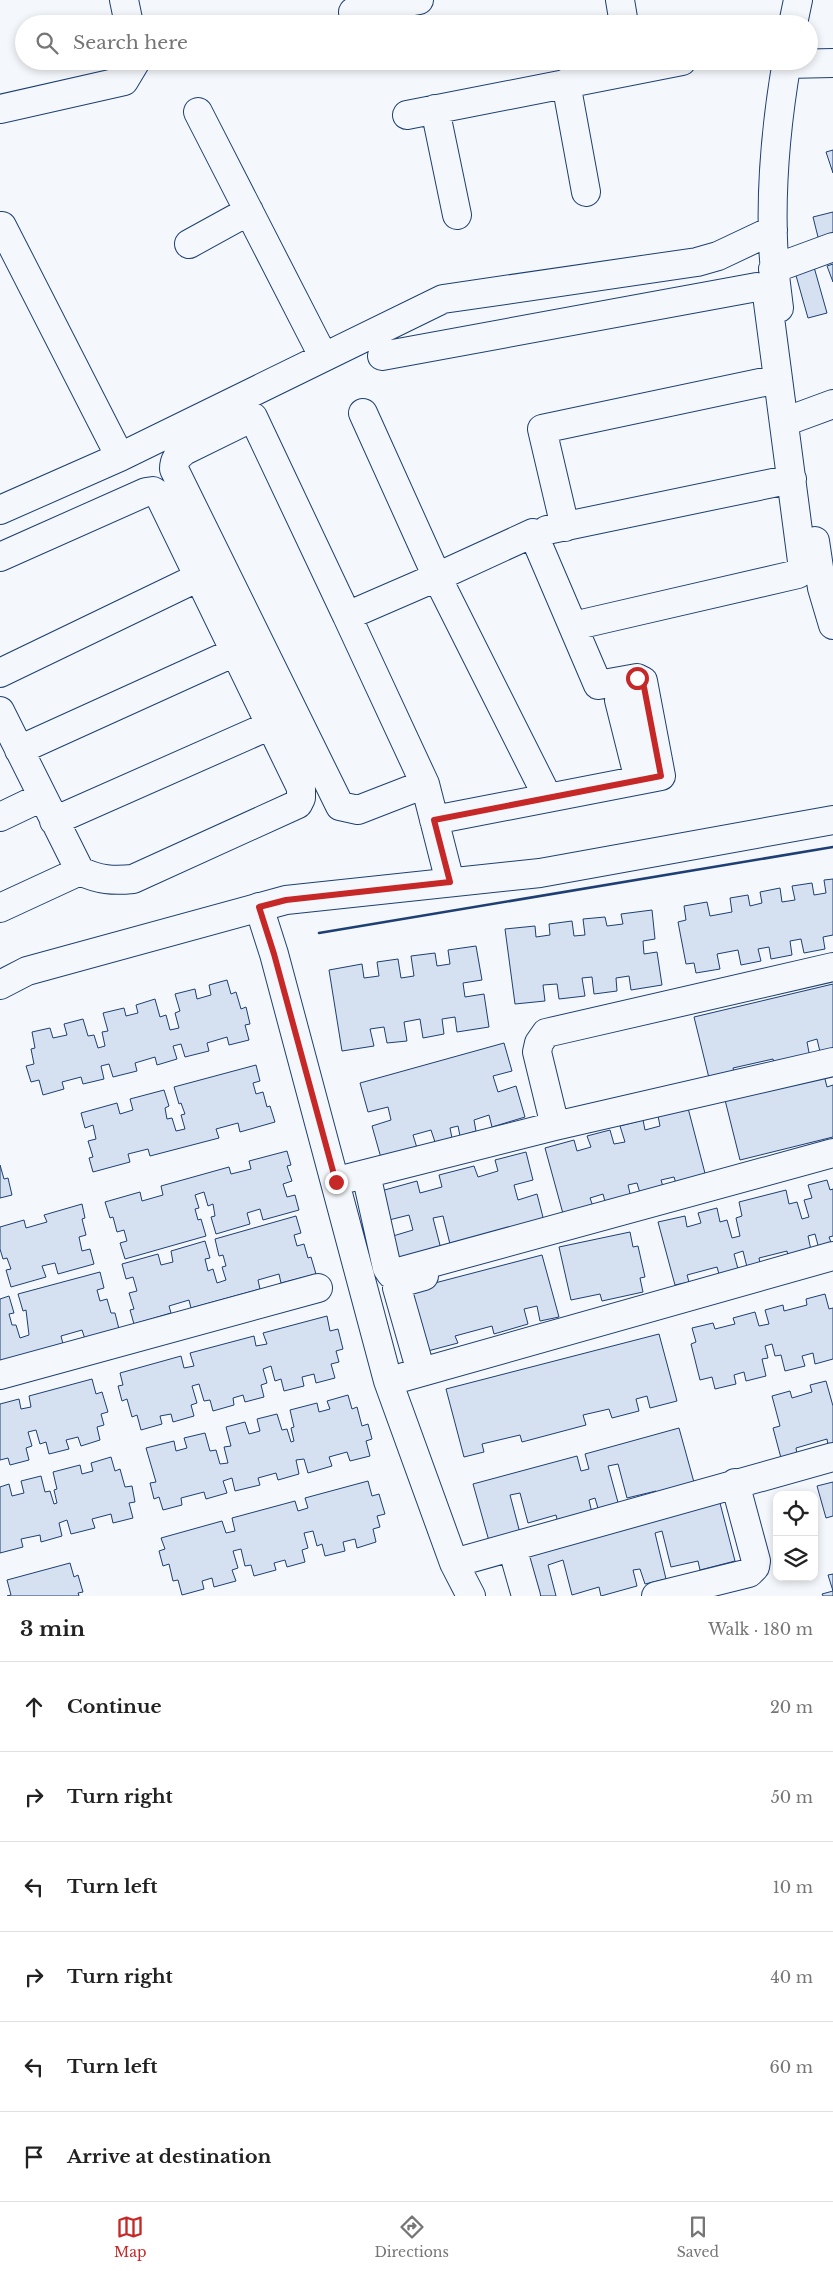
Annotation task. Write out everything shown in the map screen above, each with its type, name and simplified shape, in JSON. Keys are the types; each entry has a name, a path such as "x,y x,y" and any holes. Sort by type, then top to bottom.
{"street":[{"path":"124,0 127,15"},
{"path":"353,12 419,0"},
{"path":"620,0 622,15"},
{"path":"795,15 798,0"},
{"path":"818,64 833,64"},
{"path":"0,109 124,81 131,70"},
{"path":"408,115 566,84 617,70"},
{"path":"785,70 773,181 773,268 822,588 831,610"},
{"path":"566,84 586,192"},
{"path":"435,109 457,215"},
{"path":"198,112 322,356"},
{"path":"189,244 249,212"},
{"path":"2,226 120,457"},
{"path":"0,510 120,457 322,356 443,299 697,262 718,256 773,230"},
{"path":"773,268 833,247"},
{"path":"382,356 757,287 764,288 804,563 803,569 798,574 573,626"},
{"path":"565,526 542,429 778,379"},
{"path":"795,418 833,404"},
{"path":"363,413 436,577 548,798"},
{"path":"425,784 358,810 340,806 174,469 174,461 177,456 253,417 425,784 450,882"},
{"path":"347,616 533,533 792,479"},
{"path":"0,557 146,492 154,491 159,495 302,788 301,798 298,804 133,879 115,881 98,879 80,872 0,711"},
{"path":"434,820 661,776 643,681 637,678 598,685 533,533"},
{"path":"0,674 199,577"},
{"path":"19,750 235,652"},
{"path":"619,700 639,780"},
{"path":"54,821 271,726"},
{"path":"0,817 42,797"},
{"path":"0,985 27,971 286,900 540,873 833,820"},
{"path":"0,908 80,872"},
{"path":"259,907 274,954 336,1182 388,1382 454,1563 471,1596"},
{"path":"555,1126 537,1052 539,1043 546,1033 833,967"},
{"path":"336,1182 555,1126 833,1062"},
{"path":"366,1174 387,1268 391,1274 833,1153"},
{"path":"421,1372 398,1292 399,1283 833,1165"},
{"path":"388,1382 833,1256"},
{"path":"0,1374 318,1288"},
{"path":"454,1563 833,1457"},
{"path":"656,1596 749,1573 755,1567 756,1561 735,1483"},
{"path":"512,1547 526,1596"}],"building":[{"path":"833,150 833,173 826,152"},
{"path":"833,212 833,242 820,245 813,217"},
{"path":"833,264 833,282 827,266"},
{"path":"814,267 827,313 808,318 795,272"},
{"path":"833,879 833,935 823,937 825,949 804,953 801,939 790,941 792,955 771,959 769,947 758,949 761,961 741,965 738,950 717,954 720,969 696,973 694,963 686,964 678,922 686,920 684,906 707,902 710,916 732,912 730,898 748,895 750,906 762,903 760,892 780,888 782,902 795,900 792,886 812,883 814,895 826,893 824,880"},
{"path":"652,910 655,939 643,941 644,954 657,952 662,985 631,990 629,976 616,978 617,991 594,994 592,977 582,978 585,996 559,999 557,984 543,985 545,1001 515,1004 505,929 535,926 536,937 550,935 549,924 572,921 574,936 585,935 583,919 605,917 607,926 623,924 621,914"},
{"path":"476,946 482,980 463,983 465,997 484,994 489,1027 457,1032 455,1017 442,1019 444,1034 423,1038 420,1019 404,1022 407,1041 387,1043 384,1027 370,1029 374,1046 342,1051 329,970 362,964 364,978 379,976 377,962 398,959 401,978 414,976 411,956 435,953 437,966 450,964 448,950"},
{"path":"227,980 231,994 236,992 241,1009 246,1007 250,1024 245,1025 249,1040 229,1045 227,1037 207,1043 209,1051 185,1057 181,1044 173,1046 177,1059 157,1065 155,1057 135,1063 137,1071 113,1077 109,1064 101,1066 104,1079 83,1084 81,1077 62,1082 64,1089 43,1095 39,1080 31,1082 26,1066 34,1064 31,1049 35,1048 32,1032 50,1028 53,1038 67,1035 64,1024 83,1019 88,1036 94,1035 98,1048 105,1046 102,1032 108,1031 103,1013 124,1008 126,1016 138,1013 136,1005 155,999 160,1017 166,1015 170,1030 179,1028 175,1013 180,1011 175,994 195,989 197,999 211,995 209,985"},
{"path":"833,984 833,1053 821,1056 817,1039 807,1042 810,1058 775,1067 773,1059 733,1068 735,1076 710,1082 694,1017"},
{"path":"504,1043 512,1071 493,1076 498,1092 516,1086 525,1117 492,1127 489,1115 474,1120 476,1131 460,1136 458,1126 450,1128 452,1138 435,1142 431,1130 413,1135 417,1148 381,1158 372,1126 391,1120 388,1107 368,1112 360,1083"},
{"path":"256,1065 260,1081 253,1083 256,1094 263,1092 267,1107 270,1106 275,1122 240,1132 238,1123 216,1129 219,1138 150,1156 148,1149 128,1154 130,1162 93,1172 89,1158 93,1157 88,1141 96,1139 93,1125 85,1128 81,1113 117,1103 120,1114 133,1110 130,1099 164,1090 169,1106 165,1108 167,1119 172,1118 176,1131 185,1129 181,1115 185,1114 181,1103 179,1104 174,1087"},
{"path":"824,1075 827,1087 833,1085 833,1137 740,1160 725,1100"},
{"path":"688,1108 707,1181 678,1190 674,1177 661,1180 665,1193 642,1200 637,1183 628,1185 632,1202 607,1209 603,1194 590,1198 595,1212 565,1221 545,1148 574,1140 577,1151 591,1147 587,1136 610,1130 614,1144 625,1142 620,1126 643,1120 645,1130 660,1126 658,1116"},
{"path":"287,1151 291,1165 287,1166 292,1181 283,1184 287,1197 295,1195 299,1210 263,1220 260,1209 247,1213 250,1224 216,1234 211,1217 215,1216 213,1204 208,1206 204,1192 195,1195 199,1208 195,1209 198,1220 201,1219 206,1236 125,1259 120,1243 127,1241 124,1230 117,1232 113,1217 110,1218 105,1202 140,1192 142,1201 163,1195 161,1186 229,1167 231,1174 251,1169 249,1161"},
{"path":"526,1152 533,1180 514,1185 518,1200 537,1194 545,1225 450,1244 443,1216 433,1218 442,1253 401,1264 393,1236 413,1230 409,1215 389,1220 381,1191 417,1181 420,1193 442,1187 439,1175 474,1166 478,1177 498,1171 495,1160"},
{"path":"0,1165 4,1179 8,1178 12,1195 0,1198"},
{"path":"827,1180 830,1190 833,1189 833,1236 829,1237 832,1245 819,1249 815,1234 808,1236 811,1250 788,1256 787,1251 759,1258 760,1263 747,1267 743,1251 734,1254 738,1269 719,1274 717,1267 687,1275 689,1282 675,1285 658,1222 685,1216 687,1227 701,1223 698,1213 717,1208 720,1222 727,1220 732,1238 740,1236 736,1218 742,1216 739,1202 786,1190 789,1204 797,1202 802,1219 809,1217 804,1200 812,1198 808,1185"},
{"path":"82,1204 85,1218 82,1219 86,1235 79,1237 82,1251 90,1249 94,1264 58,1274 55,1263 42,1266 46,1277 11,1287 6,1270 11,1269 7,1258 3,1259 0,1249 0,1227 24,1220 26,1228 47,1222 44,1215"},
{"path":"296,1216 301,1233 294,1235 297,1246 304,1244 308,1258 311,1257 316,1274 281,1283 279,1274 258,1280 260,1289 191,1308 189,1300 169,1306 171,1313 134,1324 130,1310 134,1309 129,1293 137,1291 133,1277 126,1279 122,1264 158,1254 161,1265 173,1262 171,1251 205,1241 210,1258 205,1259 208,1271 213,1269 217,1283 226,1280 222,1267 226,1266 223,1255 219,1256 215,1239"},
{"path":"630,1232 633,1247 638,1246 645,1277 640,1278 643,1292 602,1301 600,1294 571,1300 559,1247"},
{"path":"542,1255 559,1317 540,1321 537,1306 524,1309 528,1324 494,1334 492,1326 455,1336 458,1343 424,1352 408,1290"},
{"path":"100,1272 104,1288 97,1290 100,1301 107,1299 111,1313 115,1313 119,1329 85,1339 82,1330 61,1336 63,1344 0,1362 0,1299 9,1296 14,1313 9,1314 12,1325 16,1325 20,1338 29,1335 26,1310 23,1311 18,1294"},
{"path":"825,1294 829,1309 833,1308 833,1359 815,1364 813,1353 802,1356 805,1366 785,1371 781,1355 775,1356 772,1344 765,1346 768,1358 762,1359 766,1376 746,1381 744,1372 734,1375 736,1384 715,1389 712,1377 700,1380 691,1344 696,1342 692,1328 713,1323 715,1329 735,1324 733,1318 755,1312 759,1326 769,1324 765,1310 783,1305 784,1311 807,1305 806,1299"},
{"path":"327,1316 330,1331 338,1329 343,1349 336,1351 339,1362 331,1364 335,1378 316,1383 314,1374 302,1377 304,1386 284,1391 281,1379 275,1381 271,1366 263,1369 267,1383 261,1385 264,1397 245,1402 243,1395 233,1398 234,1405 213,1411 210,1400 204,1401 199,1384 192,1386 197,1403 191,1405 194,1416 173,1422 171,1414 160,1416 162,1424 141,1430 137,1415 132,1417 127,1399 122,1401 118,1386 123,1385 120,1373 181,1356 184,1368 194,1366 190,1353 254,1336 256,1346 267,1344 263,1333"},
{"path":"659,1334 677,1401 650,1408 647,1396 636,1399 639,1411 612,1418 609,1409 583,1415 586,1425 522,1442 520,1435 482,1444 484,1452 464,1457 446,1389"},
{"path":"92,1379 96,1394 102,1392 108,1412 101,1414 104,1425 97,1427 100,1440 81,1446 78,1437 66,1440 69,1449 49,1454 46,1442 40,1444 36,1430 28,1432 32,1446 26,1448 29,1460 10,1465 8,1458 0,1460 0,1404 19,1399 21,1409 31,1407 29,1396"},
{"path":"826,1381 833,1406 833,1443 828,1445 827,1439 796,1448 797,1454 781,1458 773,1428 780,1426 772,1396 790,1391 792,1398 812,1392 810,1385"},
{"path":"348,1395 352,1409 357,1407 362,1426 368,1424 372,1439 366,1441 370,1456 350,1461 347,1452 329,1457 332,1466 308,1473 304,1459 296,1460 299,1474 278,1480 276,1473 258,1478 260,1485 235,1491 232,1478 223,1481 227,1493 206,1499 204,1492 181,1498 182,1505 163,1510 159,1497 154,1499 150,1483 156,1482 146,1448 174,1441 176,1451 187,1448 184,1438 205,1433 210,1451 216,1450 220,1464 228,1463 224,1447 231,1446 226,1427 245,1422 249,1434 260,1431 257,1419 277,1414 282,1430 287,1429 291,1442 294,1441 291,1428 294,1427 290,1410 317,1403 319,1412 330,1409 327,1401"},
{"path":"679,1428 695,1486 657,1496 656,1491 627,1498 618,1464 608,1466 619,1506 599,1512 595,1498 589,1500 592,1513 558,1523 556,1515 528,1523 520,1493 510,1495 520,1533 489,1541 473,1484 577,1456 581,1471 589,1469 585,1454"},
{"path":"111,1457 115,1471 120,1469 125,1487 132,1486 135,1502 129,1503 133,1518 113,1523 111,1514 92,1519 95,1528 71,1534 67,1520 59,1523 62,1536 41,1542 40,1535 21,1539 23,1547 0,1553 0,1487 9,1484 12,1496 24,1493 21,1481 41,1476 45,1492 50,1491 54,1504 57,1503 54,1490 57,1489 53,1472 80,1465 82,1474 93,1471 91,1463"},
{"path":"368,1481 372,1496 379,1494 385,1514 377,1516 380,1527 373,1529 376,1542 357,1548 355,1539 343,1542 345,1551 325,1556 322,1544 317,1546 313,1531 304,1533 308,1548 302,1550 305,1562 287,1567 285,1560 274,1563 276,1570 254,1576 251,1565 245,1566 241,1549 233,1551 238,1568 232,1570 236,1581 214,1587 212,1578 202,1581 204,1589 182,1595 178,1580 173,1581 169,1564 163,1566 159,1551 165,1549 161,1538 222,1521 226,1533 235,1531 232,1518 295,1501 298,1511 308,1508 305,1498"},
{"path":"833,1482 833,1516 826,1518 817,1486"},
{"path":"720,1503 735,1561 700,1570 698,1561 671,1567 662,1531 655,1533 666,1579 645,1584 640,1569 633,1570 637,1586 601,1596 599,1587 572,1595 563,1560 548,1565 556,1596 535,1596 524,1554"},
{"path":"70,1563 74,1577 78,1575 83,1592 78,1593 79,1596 7,1596 11,1595 7,1580"},
{"path":"833,1574 833,1591 828,1575"},
{"path":"833,1591 833,1596 823,1596 822,1594"}],"wall":[{"path":"319,933 833,847"}],"route":[{"path":"336,1182 274,954 259,907 286,900 331,894 450,882 434,820 661,776 643,681 637,678"}]}
